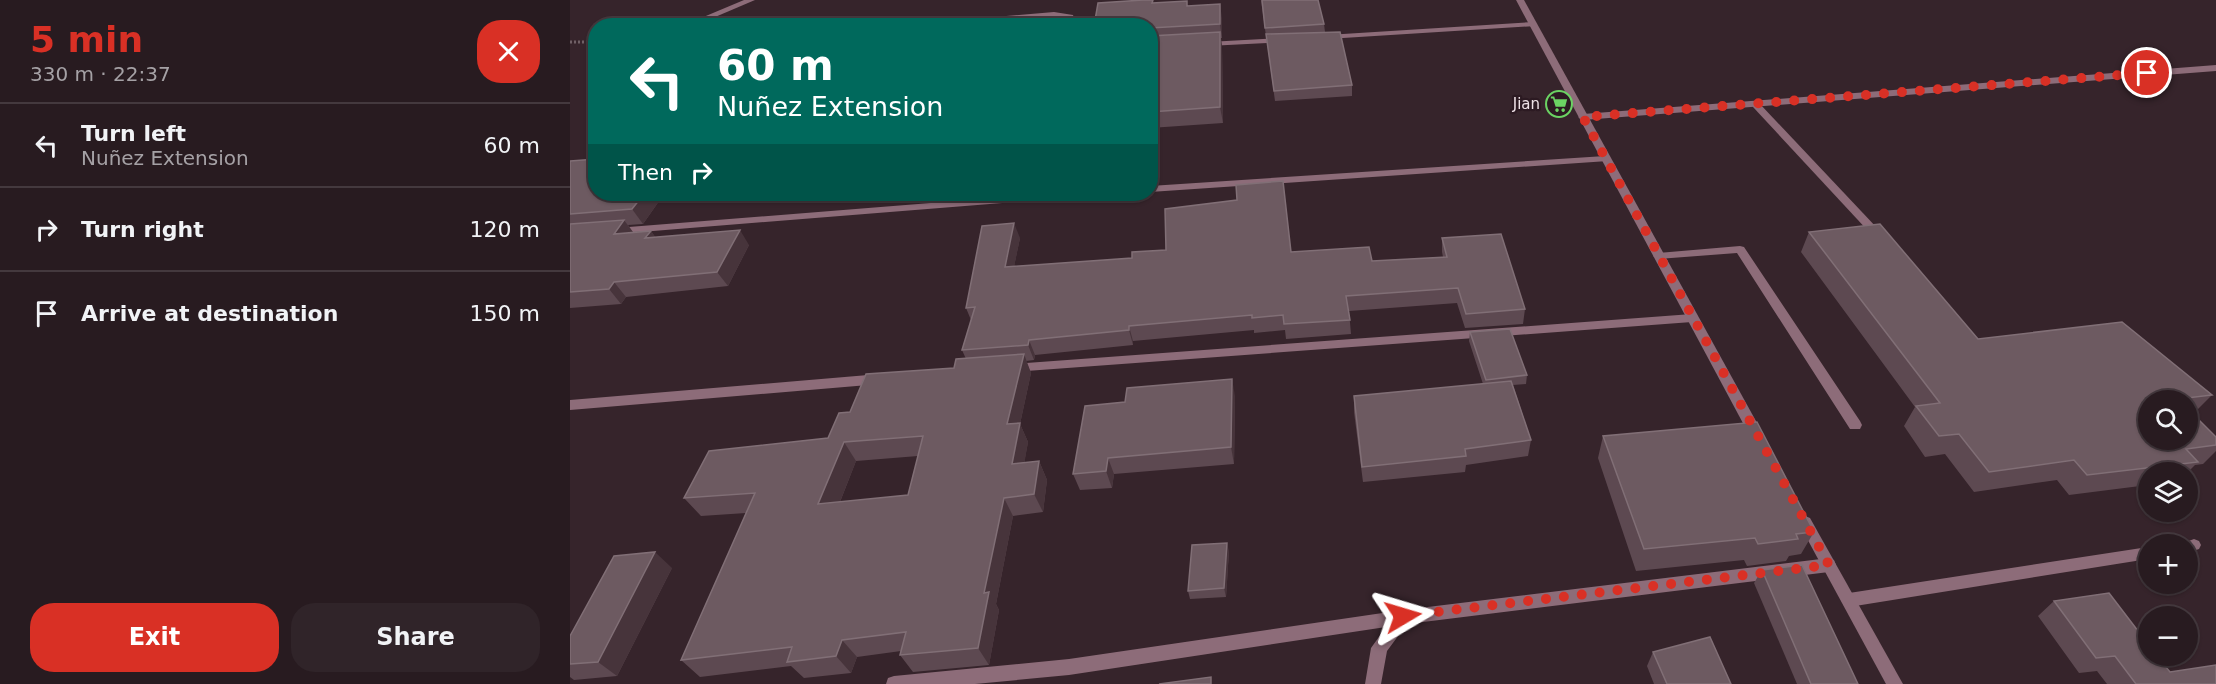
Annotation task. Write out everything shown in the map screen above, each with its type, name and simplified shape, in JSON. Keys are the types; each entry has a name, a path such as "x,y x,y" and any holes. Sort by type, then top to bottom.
{"street":[{"path":"706,18 751,0"},
{"path":"1520,0 1766,452"},
{"path":"1007,18 1054,14 1070,18"},
{"path":"1313,38 1533,24"},
{"path":"1197,44 1289,39"},
{"path":"1583,117 2216,68"},
{"path":"1756,105 1874,231"},
{"path":"1158,188 1605,159"},
{"path":"606,232 989,201"},
{"path":"1658,256 1740,249 1855,425"},
{"path":"1001,369 1692,318"},
{"path":"570,405 896,378"},
{"path":"1800,514 1895,684"},
{"path":"1849,600 2138,555"},
{"path":"894,684 1069,667 1403,616 1829,565"},
{"path":"1373,684 1379,648 1403,616"}],"path":[{"path":"570,42 588,42"}],"building":[{"path":"1153,0 1152,3 1187,1 1187,6 1220,4 1220,24 1158,28 1158,18 1095,18 1098,3"},
{"path":"1262,0 1318,0 1324,24 1265,28"},
{"path":"1220,32 1220,107 1158,111 1158,36"},
{"path":"1340,32 1352,85 1274,91 1266,34"},
{"path":"588,160 588,201 638,201 632,209 570,214 570,161"},
{"path":"1283,181 1291,252 1369,247 1372,261 1447,257 1442,238 1501,234 1525,309 1466,314 1458,288 1346,296 1350,320 1284,324 1283,315 1252,318 1252,315 1129,326 1129,330 1029,340 1028,345 962,350 975,307 966,308 982,226 1014,223 1005,267 1132,258 1132,252 1166,250 1165,209 1237,200 1236,185"},
{"path":"624,220 614,234 651,231 645,238 740,230 717,272 614,282 609,289 570,292 570,224"},
{"path":"1880,224 1978,339 2122,322 2212,395 2198,397 2198,390 2138,390 2138,450 2187,450 2198,462 2138,462 2138,469 2087,475 2074,460 1989,472 1959,434 1939,436 1916,406 1940,403 1809,232"},
{"path":"1510,329 1527,375 1486,380 1470,332"},
{"path":"1024,354 1007,424 1020,423 1012,464 1039,461 1034,494 1004,498 984,593 989,592 978,648 900,655 906,632 842,640 836,656 787,662 792,647 681,660 755,493 684,498 709,451 828,438 839,413 850,412 866,374 954,368 956,359","holes":["923,436 908,495 818,504 844,442"]},
{"path":"1232,379 1231,447 1108,458 1106,471 1073,474 1085,406 1125,402 1127,388"},
{"path":"1511,381 1531,440 1465,449 1466,456 1362,467 1354,396"},
{"path":"2198,419 2216,437 2216,445 2198,447"},
{"path":"1757,422 1814,532 1796,534 1798,539 1758,544 1755,538 1644,549 1603,436"},
{"path":"1227,543 1224,588 1188,591 1192,545"},
{"path":"655,552 598,662 570,664 570,636 614,556"},
{"path":"1802,565 1858,684 1811,684 1762,570"},
{"path":"2109,593 2138,631 2138,666 2165,666 2170,672 2216,665 2216,684 2136,684 2115,656 2096,658 2054,601"},
{"path":"1710,637 1731,684 1667,684 1653,652"},
{"path":"1211,677 1211,684 1159,684"}],"place":[{"name":"Jian","path":"1559,104"}],"route":[{"path":"1403,616 1829,565 1583,117 2147,73"}]}
